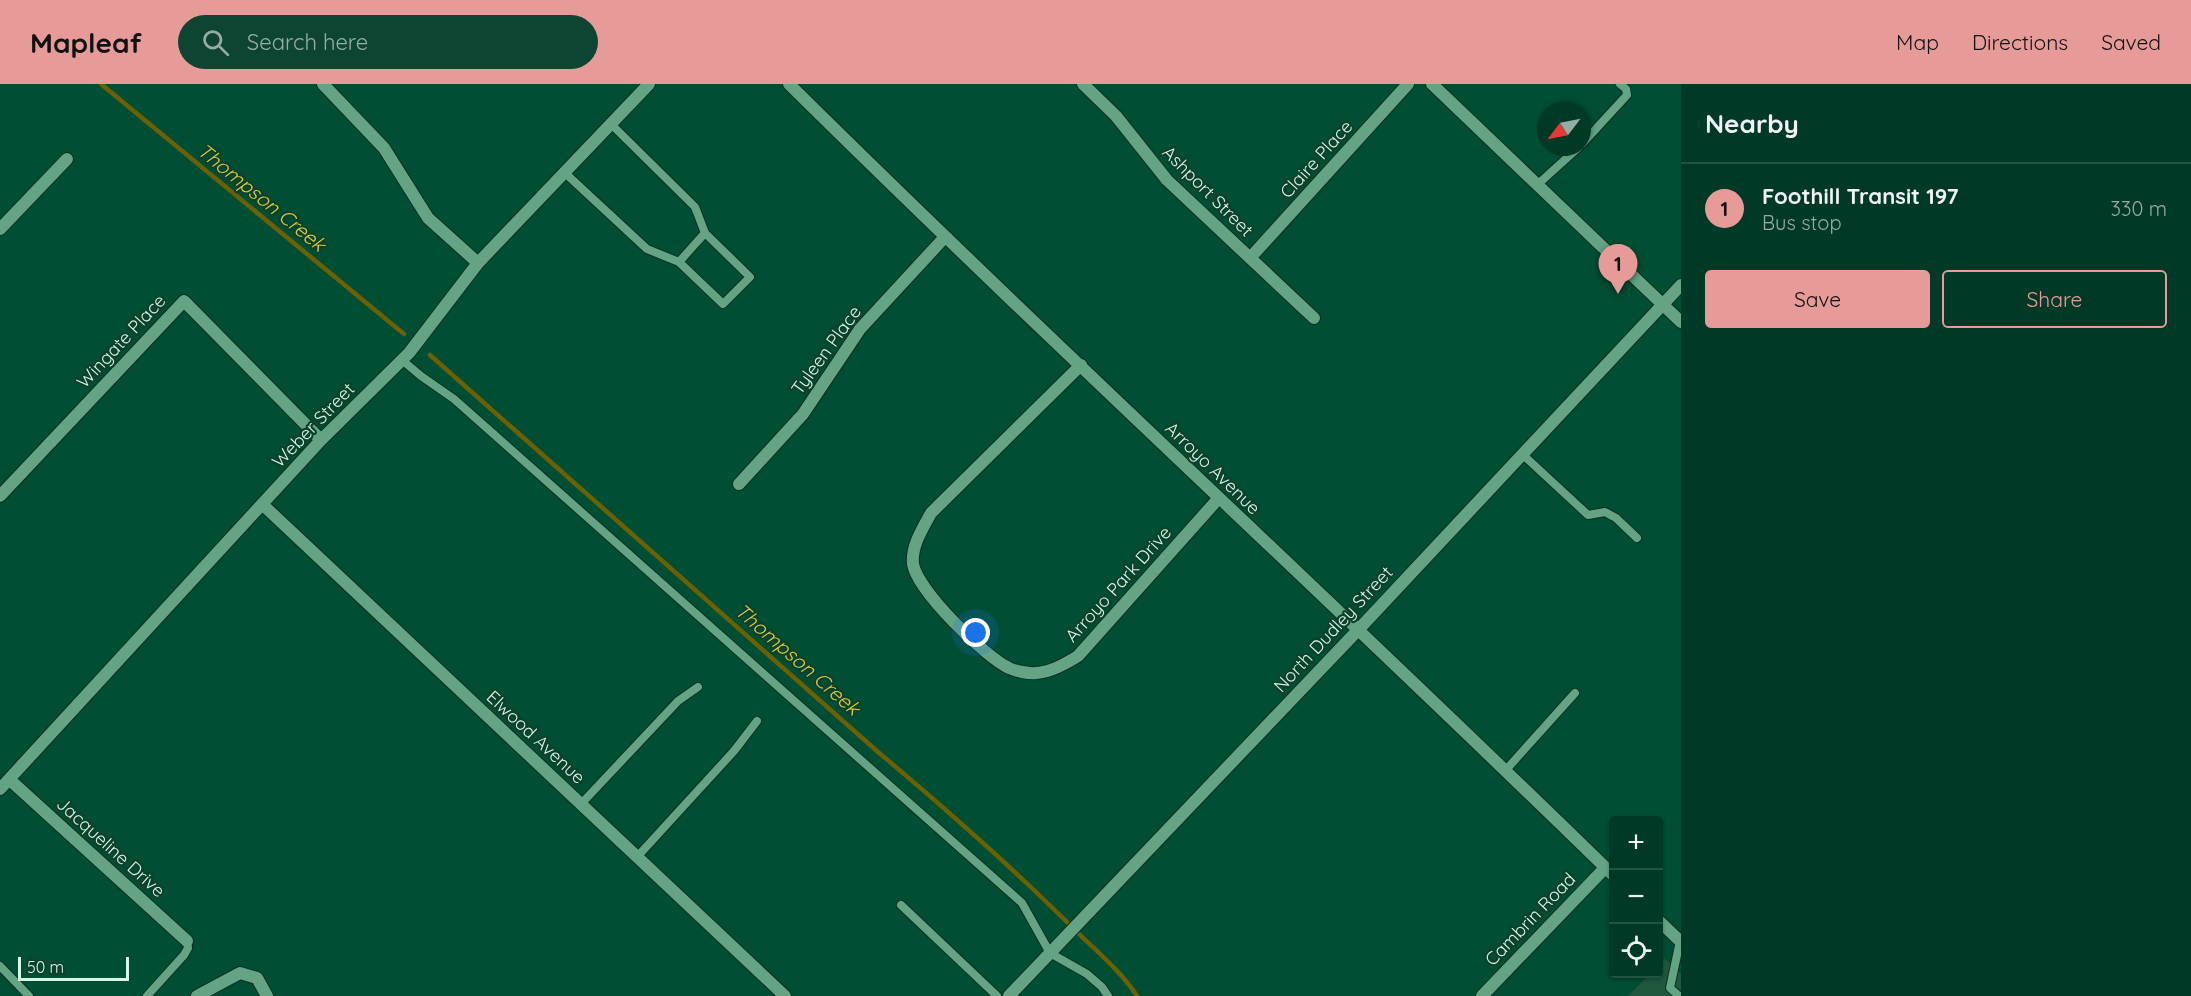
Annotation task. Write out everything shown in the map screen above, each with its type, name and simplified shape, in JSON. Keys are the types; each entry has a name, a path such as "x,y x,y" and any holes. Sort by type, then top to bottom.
{"street":[{"path":"322,84 384,148 428,218 478,263"},
{"name":"Weber Street","path":"0,789 321,440 402,360 435,321 478,263 649,84"},
{"name":"Arroyo Avenue","path":"789,84 944,237 1081,365 1218,499 1359,629 1609,872"},
{"name":"Ashport Street","path":"1083,84 1116,116 1167,180 1314,318"},
{"name":"Claire Place","path":"1250,258 1408,84"},
{"path":"1432,84 1681,322"},
{"path":"0,229 67,159"},
{"name":"Tyleen Place","path":"739,484 803,414 860,329 944,237"},
{"name":"North Dudley Street","path":"1009,996 1359,629 1681,285"},
{"name":"Wingate Place","path":"0,496 184,301 321,440"},
{"name":"Arroyo Park Drive","path":"1081,365 931,513 916,541 913,564 932,599 989,655 1010,668 1035,673 1060,667 1078,656 1218,499"},
{"name":"Elwood Avenue","path":"262,504 785,996"},
{"name":"Jacqueline Drive","path":"10,780 187,941"},
{"name":"Cambrin Road","path":"1482,996 1609,872"},
{"path":"1663,924 1680,942"},
{"path":"197,996 240,973 257,978 267,996"}],"lane":[{"path":"1591,135 1627,95 1626,90 1620,84"},
{"path":"564,173 646,249 679,262 723,304 750,277 705,233 695,207 610,124"},
{"path":"1537,185 1570,156"},
{"path":"679,262 705,233"},
{"path":"402,360 454,399 1022,903 1050,952 1087,974 1102,987 1108,996"},
{"path":"1522,454 1588,515 1605,512 1616,518 1637,538"},
{"path":"581,804 678,701 698,687"},
{"path":"1505,771 1575,693"},
{"path":"637,857 734,751 757,721"},
{"path":"900,905 997,996"},
{"path":"147,996 184,955 188,948 187,941"},
{"path":"1678,996 1670,988 1680,942"},
{"path":"0,966 29,996"}],"shaded area":[{"path":"1663,959 1681,974 1681,996 1628,996 1646,978 1663,978"}],"waterway":[{"name":"Thompson Creek","path":"101,84 404,334"},
{"name":"Thompson Creek","path":"430,355 978,839 1108,961 1137,996"}],"place":[{"name":"Foothill Transit 197","path":"1618,294"}]}
